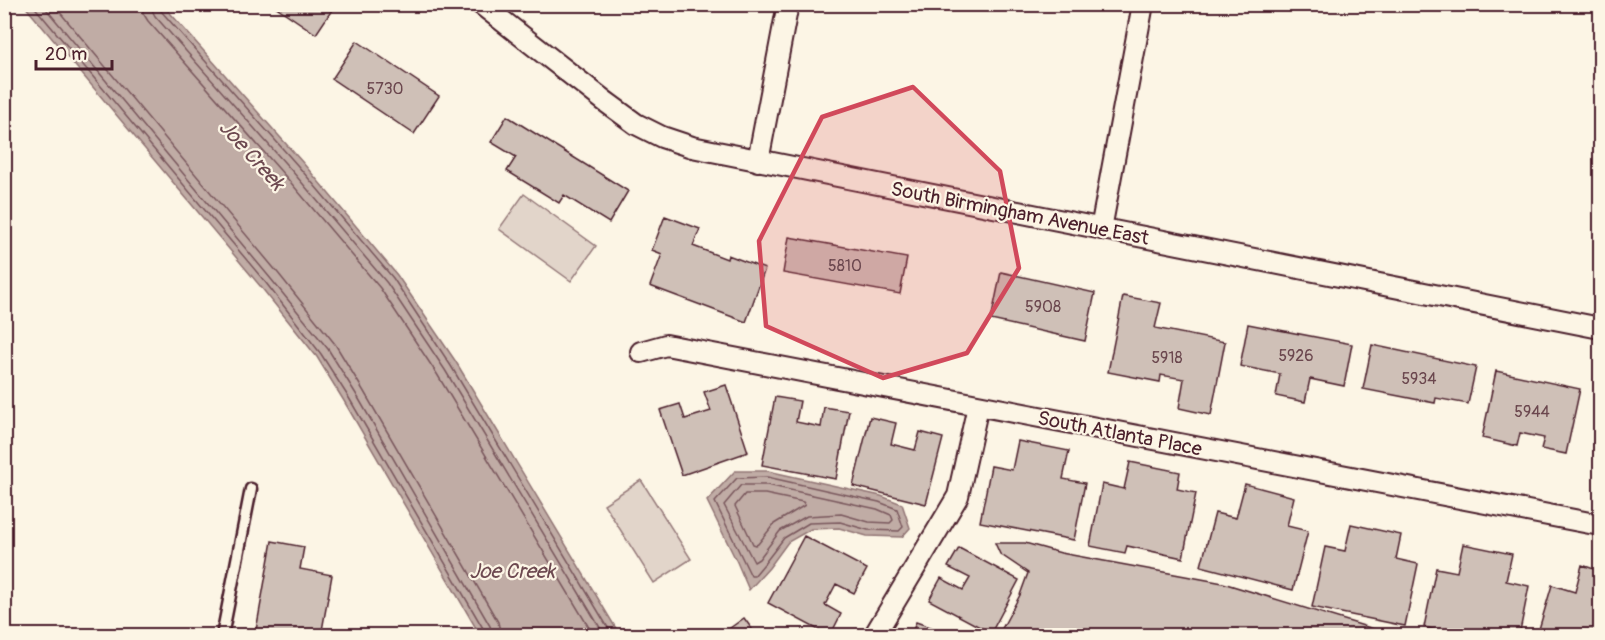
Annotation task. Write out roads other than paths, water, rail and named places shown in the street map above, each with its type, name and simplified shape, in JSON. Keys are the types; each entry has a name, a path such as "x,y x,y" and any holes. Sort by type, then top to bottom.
{"street":[{"name":"South Birmingham Avenue East","path":"481,4 636,124 662,137 692,147 1600,328"},
{"path":"758,161 788,4"},
{"path":"1101,229 1143,4"},
{"name":"South Atlanta Place","path":"641,352 666,345 1600,525"},
{"path":"874,636 957,495 978,405"}],"lane":[{"path":"222,636 251,489"}],"water":[{"name":"Joe Creek","path":"24,5 163,5 303,163 397,275 456,362 620,635 480,635 317,357"},
{"path":"735,471 768,471 881,496 902,504 910,528 902,537 867,536 839,528 811,529 788,542 749,590 707,501"}]}
